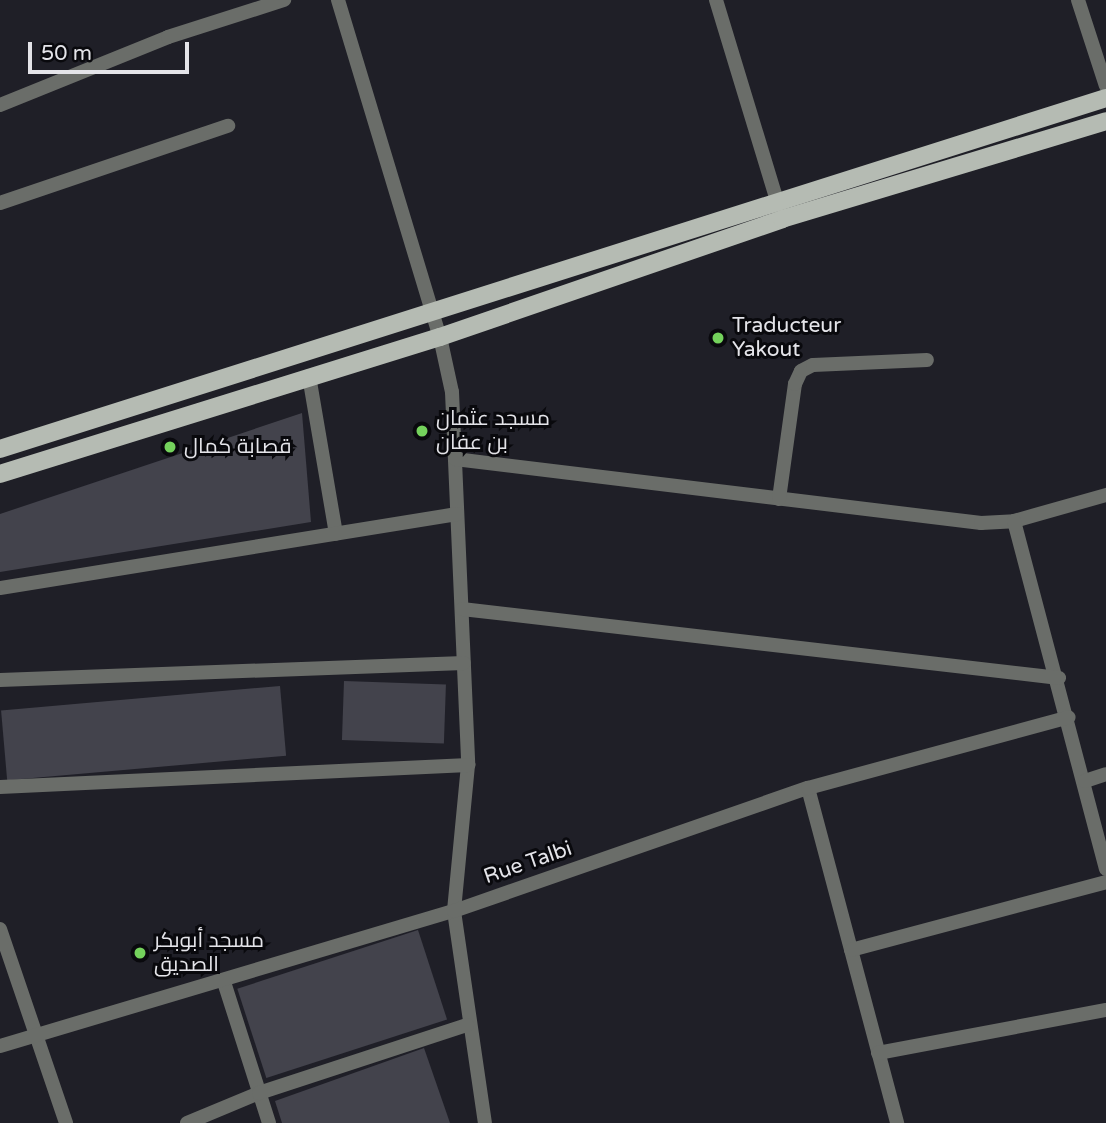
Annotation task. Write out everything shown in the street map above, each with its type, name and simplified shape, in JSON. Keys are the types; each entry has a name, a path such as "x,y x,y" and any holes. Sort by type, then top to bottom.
{"main road":[{"path":"0,474 440,337 780,210 1106,98"},
{"path":"0,450 433,313 780,210 1106,121"}],"street":[{"path":"0,105 168,37 284,0"},
{"path":"338,0 440,337 452,392 468,765 454,911 467,1025 485,1123"},
{"path":"716,0 780,210"},
{"path":"1078,0 1106,86"},
{"path":"0,203 228,126"},
{"path":"779,499 795,384 801,371 813,365 927,360"},
{"path":"309,376 336,534"},
{"path":"454,459 981,523 1014,521 1106,495"},
{"path":"0,588 457,514"},
{"path":"1014,521 1059,678 1106,869"},
{"path":"462,609 1059,678"},
{"path":"0,680 464,663"},
{"name":"Rue Talbi","path":"0,1046 34,1034 224,982 454,911 808,789 1069,717"},
{"path":"0,787 468,765"},
{"path":"1085,781 1106,774"},
{"path":"808,789 897,1123"},
{"path":"851,950 1106,882"},
{"path":"0,929 66,1123"},
{"path":"224,982 269,1123"},
{"path":"878,1053 1106,1010"},
{"path":"187,1123 259,1093 467,1025"}],"building":[{"path":"302,413 311,522 0,572 0,514"},
{"path":"344,681 446,685 444,744 342,740"},
{"path":"280,686 286,756 7,780 1,710"},
{"path":"418,930 447,1019 266,1078 237,989"},
{"path":"424,1048 450,1123 282,1123 275,1101"}],"place":[{"name":"Traducteur Yakout","path":"718,338"},
{"name":"مسجد عثمان بن عفان","path":"422,431"},
{"name":"قصابة كمال","path":"170,447"},
{"name":"مسجد أبوبكر الصديق","path":"140,953"}]}
